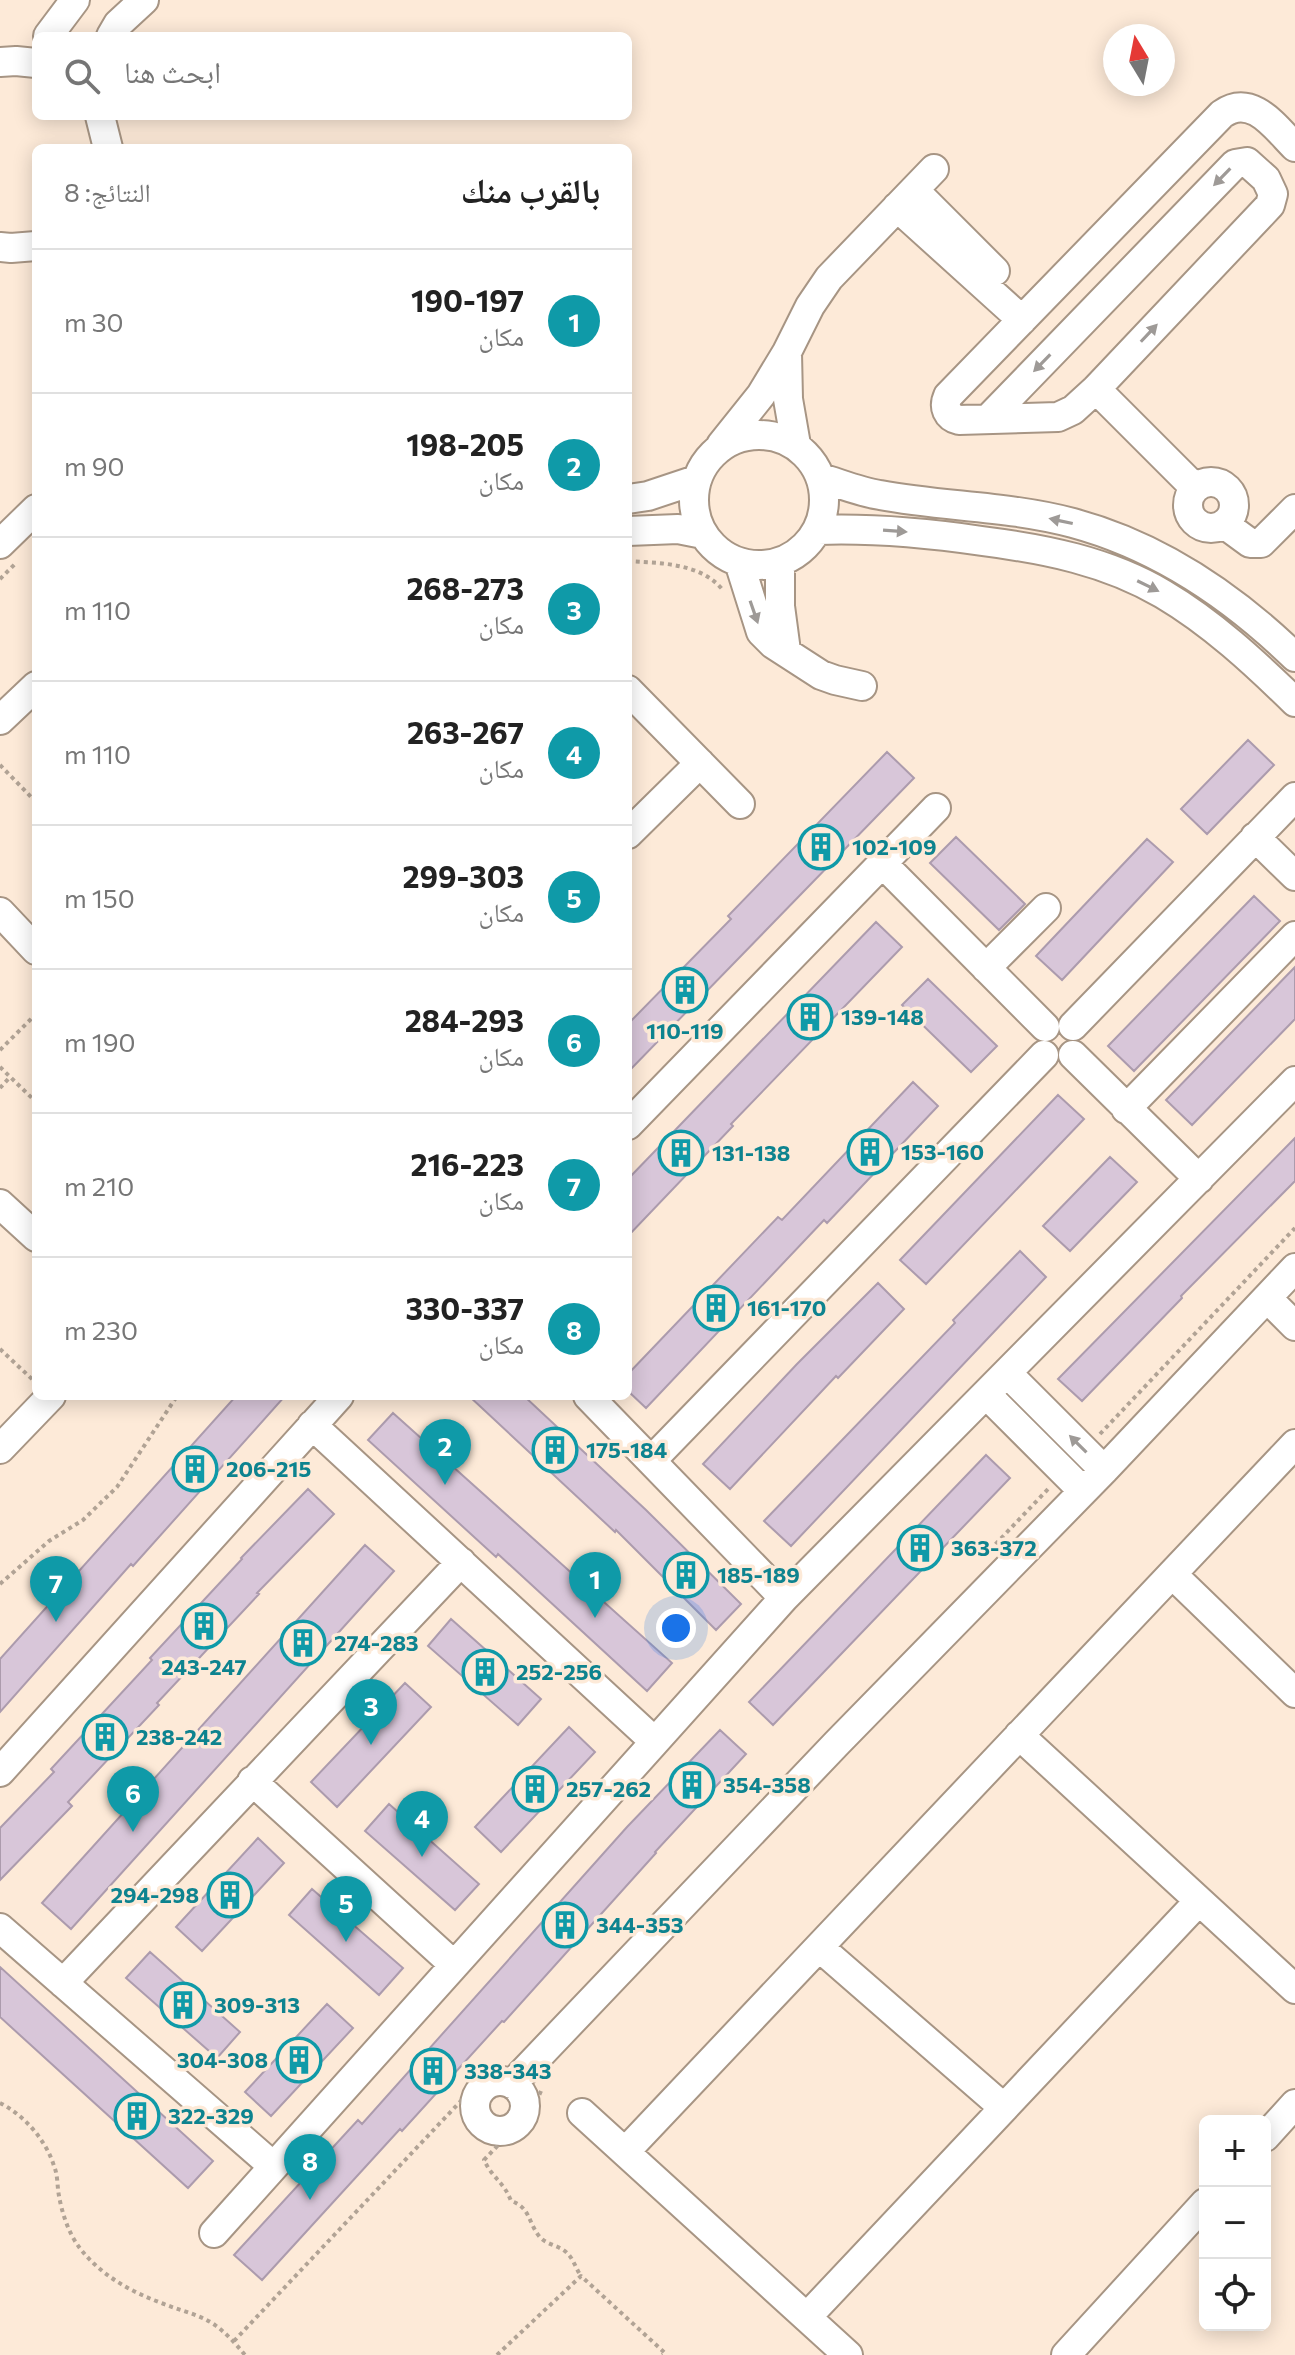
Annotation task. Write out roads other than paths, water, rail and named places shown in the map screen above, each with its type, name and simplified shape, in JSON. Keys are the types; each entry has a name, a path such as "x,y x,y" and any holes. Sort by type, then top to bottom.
{"street":[{"path":"51,32 75,0"},
{"path":"114,32 144,0"},
{"path":"0,62 32,61"},
{"path":"988,419 1232,166 1239,162 1251,164 1266,179 1272,189 1270,205 1073,410 1058,417 988,419 954,419 947,411 946,401 1028,313 1228,110 1243,106 1259,112 1295,147"},
{"path":"101,120 107,144"},
{"path":"714,453 725,444 753,435 783,438 807,454 821,478 825,504 818,530 802,550 780,562 753,565 725,556 703,534 696,517 696,480 703,465 761,395 787,352 805,313 829,278 934,169"},
{"path":"905,198 987,264 1028,313"},
{"path":"0,247 32,246"},
{"path":"787,352 788,399 796,445"},
{"path":"1096,389 1195,488 1188,501 1191,516 1202,526 1210,528 1224,524 1250,543 1261,543 1295,509"},
{"path":"821,478 877,495 1057,520 1126,540 1176,564 1229,600 1295,657"},
{"path":"632,498 696,480"},
{"path":"0,544 32,513"},
{"path":"632,531 678,529 703,534"},
{"path":"818,530 862,529 1022,546 1113,569 1161,593 1210,625 1295,702"},
{"path":"739,562 761,632 773,644 821,675 862,686"},
{"path":"780,562 780,606 786,651"},
{"path":"0,720 32,690"},
{"path":"632,694 740,804"},
{"path":"632,830 700,763"},
{"path":"1073,1026 1295,797"},
{"path":"632,1121 936,808"},
{"path":"1255,837 1295,876"},
{"path":"882,863 1045,1027"},
{"path":"986,968 1046,908"},
{"path":"0,912 32,946"},
{"path":"1126,1109 1295,936"},
{"path":"1062,1020 1073,1026 1079,1044 1073,1055 1062,1061 1044,1055 1039,1038 1045,1027 1062,1020"},
{"path":"651,1461 1044,1055"},
{"path":"1073,1055 1199,1179"},
{"path":"214,2233 784,1598 1295,1081"},
{"path":"0,1204 32,1233"},
{"path":"1286,1283 1295,1326"},
{"path":"512,2084 837,1743 1286,1283"},
{"path":"1007,1373 1104,1470"},
{"path":"986,1394 1083,1491"},
{"path":"0,1449 47,1400"},
{"path":"0,1772 335,1400"},
{"path":"592,1400 784,1598"},
{"path":"312,1425 654,1741"},
{"path":"625,2152 1295,1444"},
{"path":"63,1983 461,1562"},
{"path":"1172,1574 1295,1693"},
{"path":"1019,1735 1295,1989"},
{"path":"252,1781 454,1965"},
{"path":"807,2317 1199,1901"},
{"path":"0,1928 273,2166"},
{"path":"819,1947 1004,2108"},
{"path":"1271,2130 1295,2104"},
{"path":"582,2113 848,2355"},
{"path":"1066,2355 1199,2210"}],"place":[{"name":"102-109","path":"821,847"},
{"name":"110-119","path":"685,990"},
{"name":"139-148","path":"810,1017"},
{"name":"153-160","path":"870,1152"},
{"name":"131-138","path":"681,1153"},
{"name":"161-170","path":"716,1308"},
{"name":"175-184","path":"555,1450"},
{"name":"206-215","path":"195,1469"},
{"name":"198-205","path":"445,1485"},
{"name":"363-372","path":"920,1548"},
{"name":"185-189","path":"686,1575"},
{"name":"190-197","path":"595,1618"},
{"name":"216-223","path":"56,1622"},
{"name":"243-247","path":"204,1626"},
{"name":"274-283","path":"303,1643"},
{"name":"252-256","path":"485,1672"},
{"name":"238-242","path":"105,1737"},
{"name":"268-273","path":"371,1745"},
{"name":"354-358","path":"692,1785"},
{"name":"257-262","path":"535,1789"},
{"name":"284-293","path":"133,1832"},
{"name":"263-267","path":"422,1857"},
{"name":"294-298","path":"230,1895"},
{"name":"344-353","path":"565,1925"},
{"name":"299-303","path":"346,1942"},
{"name":"309-313","path":"183,2005"},
{"name":"304-308","path":"299,2060"},
{"name":"338-343","path":"433,2071"},
{"name":"322-329","path":"137,2116"},
{"name":"330-337","path":"310,2200"}]}
